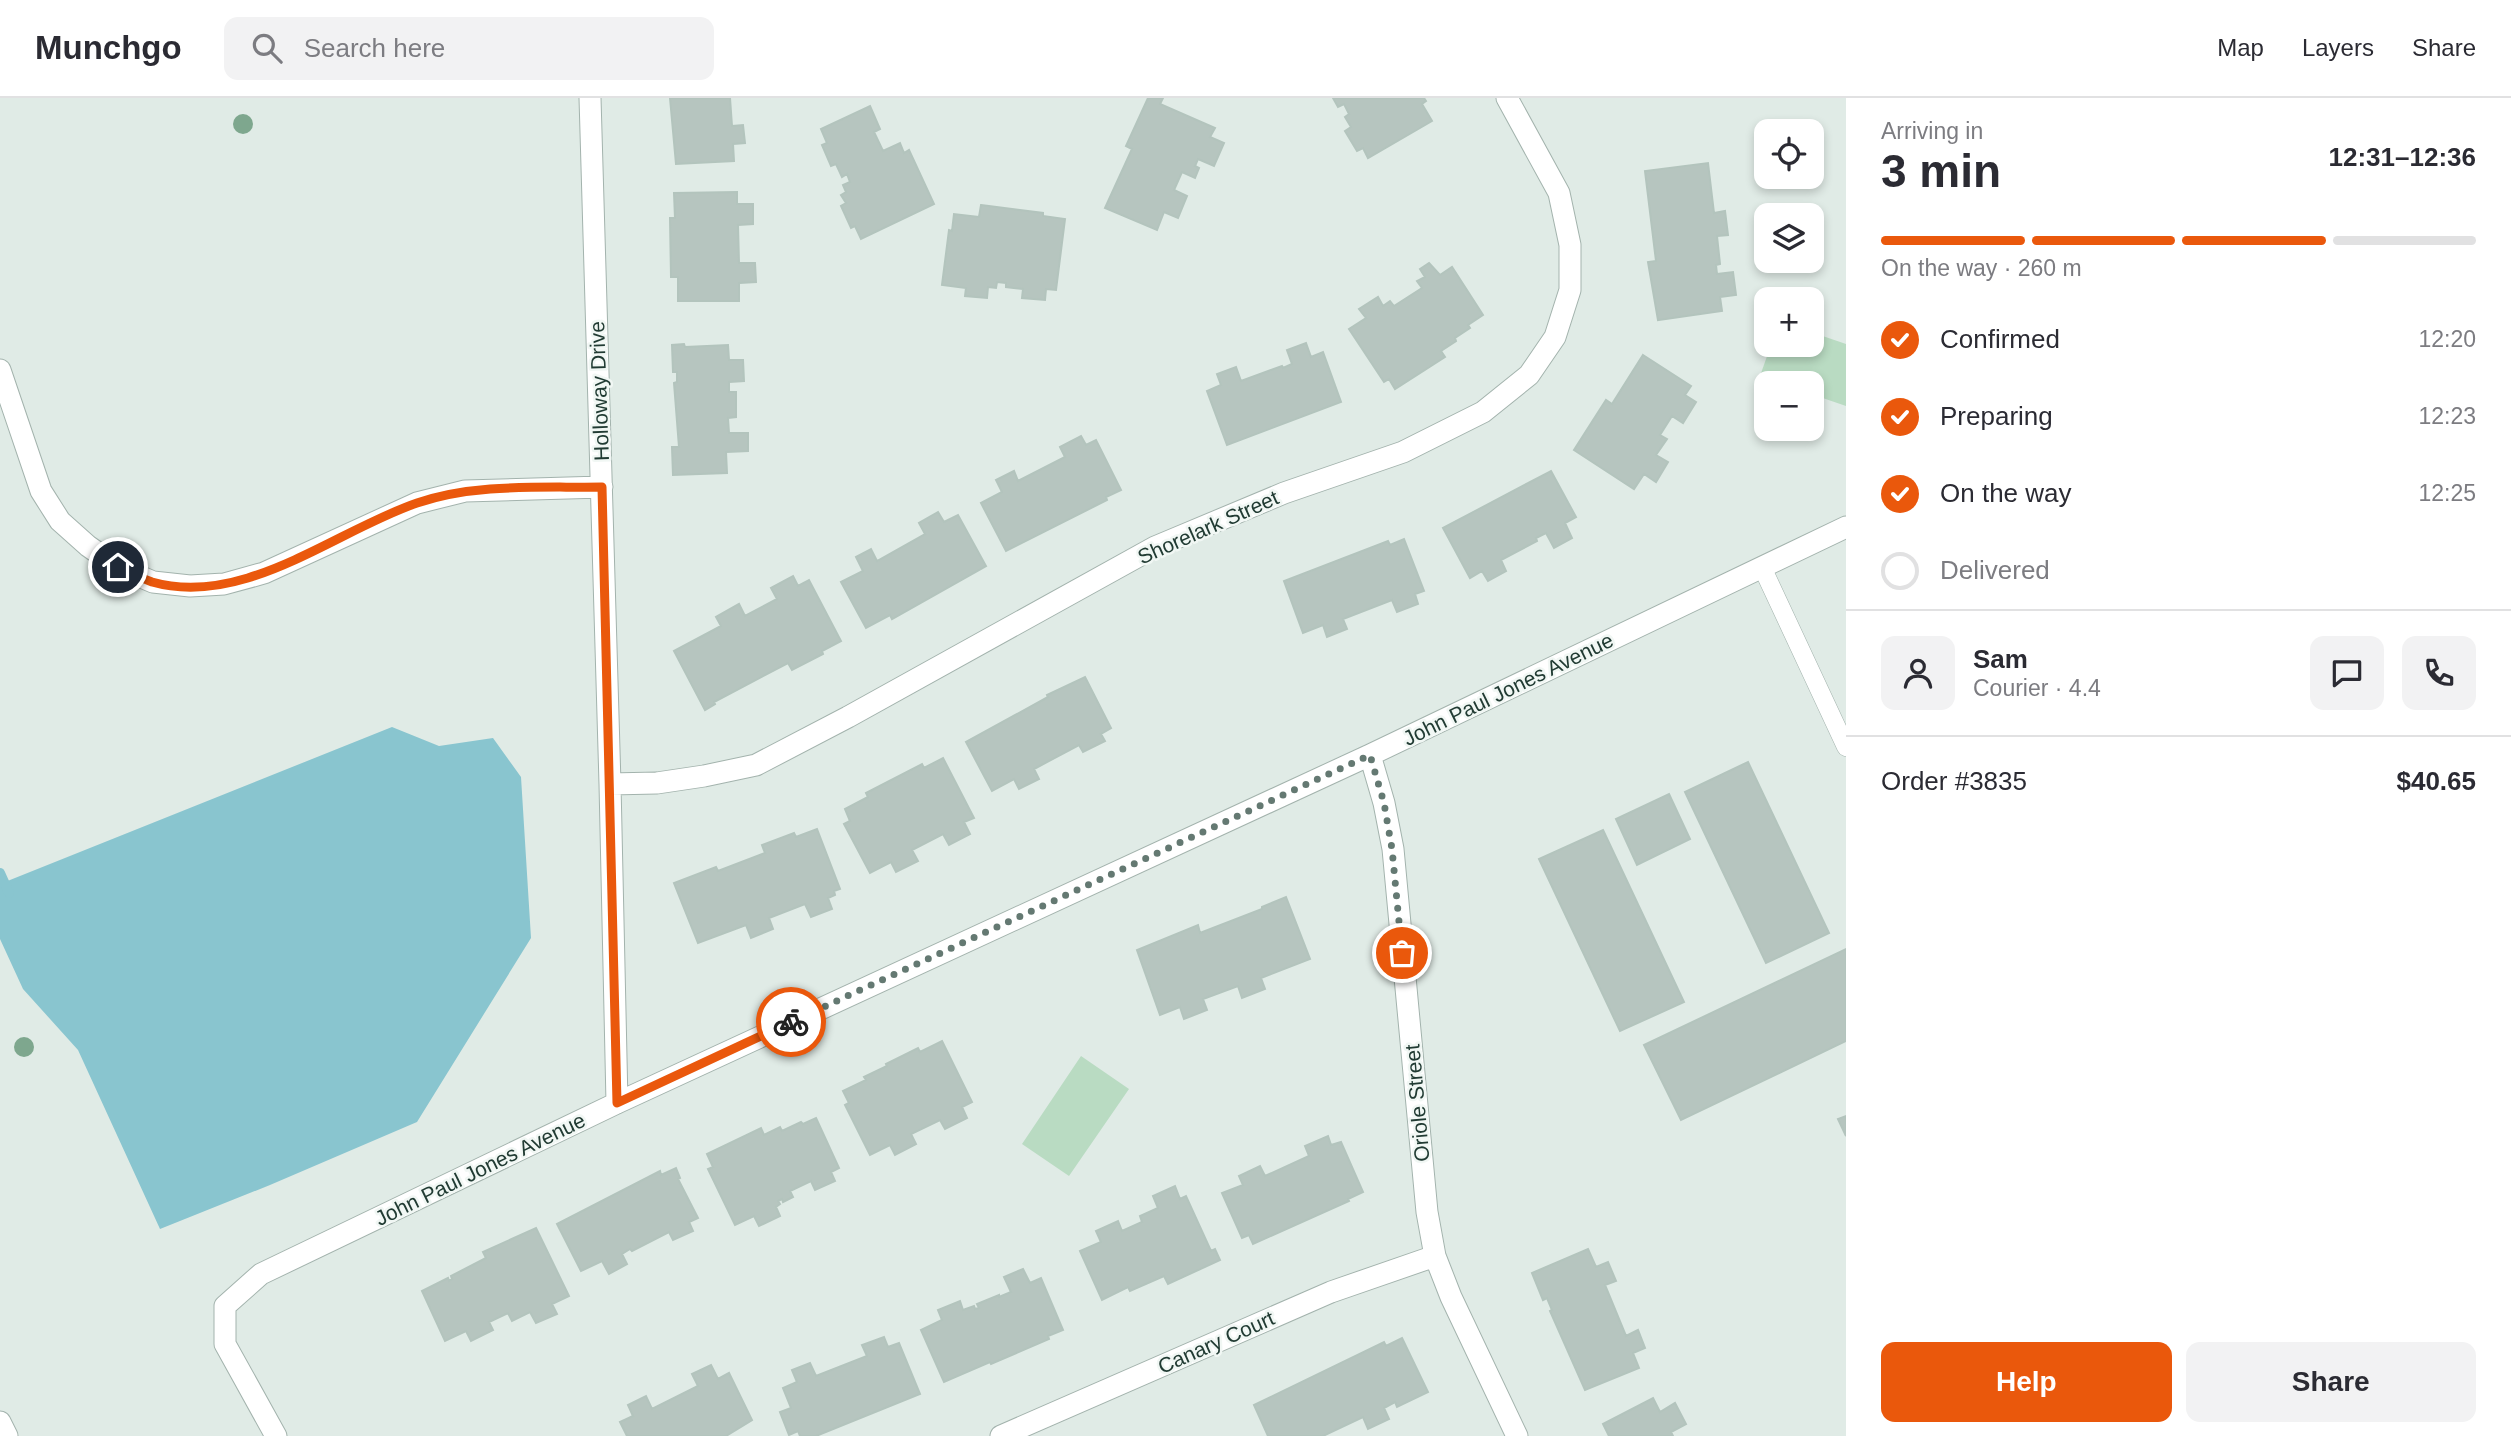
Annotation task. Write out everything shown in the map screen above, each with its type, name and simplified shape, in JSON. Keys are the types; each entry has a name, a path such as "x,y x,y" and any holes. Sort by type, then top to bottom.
{"street":[{"name":"Holloway Drive","path":"590,98 617,1103"},
{"name":"Shorelark Street","path":"610,784 657,783 756,765 1155,547 1284,494 1403,452 1483,412 1529,375 1549,347 1555,337 1570,290 1570,245 1559,193 1507,98"},
{"path":"0,370 41,491 60,521 88,546 118,567 153,582 190,586 224,584 264,573 417,503 465,491 602,487"},
{"name":"John Paul Jones Avenue","path":"276,1436 225,1344 225,1306 261,1274 617,1103 1370,755 1846,527"},
{"name":"Oriole Street","path":"1370,755 1384,803 1392,849 1427,1212 1434,1255 1517,1436"},
{"name":"Canary Court","path":"1001,1436 1331,1292 1434,1255"},
{"path":"0,1422 7,1436"}],"lane":[{"path":"1762,567 1839,716 1846,747"}],"green space":[{"path":"1824,336 1846,344 1846,406 1824,398 1824,371 1762,371 1767,357 1824,357"},
{"path":"1081,1056 1129,1089 1069,1176 1022,1144"}],"water":[{"path":"392,727 439,746 493,738 521,777 531,938 417,1122 160,1229 78,1050 23,989 0,939 0,884"}],"building":[{"path":"670,98 730,98 732,126 743,125 745,143 733,144 734,161 676,164"},
{"path":"1148,98 1163,98 1160,104 1215,128 1210,137 1224,143 1214,166 1198,159 1195,166 1199,168 1195,178 1182,172 1174,190 1187,196 1178,218 1164,212 1157,230 1105,208 1132,149 1126,146"},
{"path":"1333,98 1424,98 1426,101 1422,104 1432,121 1368,158 1363,148 1357,151 1345,131 1351,127 1345,117 1349,114 1344,104 1338,107"},
{"path":"870,106 880,129 874,132 883,151 900,143 904,153 909,150 934,204 861,239 855,226 851,228 841,206 846,203 841,195 846,192 843,185 850,182 847,174 842,177 836,164 831,166 822,145 827,143 821,129"},
{"path":"1708,163 1714,213 1725,211 1728,235 1717,236 1720,264 1716,265 1717,274 1733,272 1736,295 1720,297 1722,311 1658,320 1648,262 1656,261 1645,171"},
{"path":"737,192 737,204 753,204 753,224 738,225 739,263 755,263 756,282 739,283 739,301 678,301 678,277 671,277 670,218 675,218 674,193"},
{"path":"981,205 1043,213 1043,216 1065,219 1056,290 1046,289 1045,300 1022,298 1023,289 1006,287 1006,283 997,282 996,288 988,287 987,298 965,296 966,288 942,285 949,230 952,231 954,214 979,217"},
{"path":"1429,263 1440,275 1452,267 1483,315 1468,325 1470,328 1455,338 1456,341 1441,351 1445,357 1395,389 1389,379 1384,382 1349,329 1366,318 1359,309 1378,297 1383,306 1390,301 1394,306 1422,288 1417,281 1425,277 1420,269"},
{"path":"1306,343 1311,357 1323,352 1341,402 1227,445 1207,391 1221,385 1217,374 1236,367 1241,381 1282,366 1283,368 1292,364 1287,350"},
{"path":"684,344 685,347 728,345 729,360 743,360 744,381 729,382 729,392 736,392 736,417 728,418 729,433 748,433 748,451 726,452 727,473 673,475 672,447 679,447 674,383 677,382 677,372 673,372 672,345"},
{"path":"1643,355 1691,386 1685,395 1696,402 1683,423 1672,416 1660,435 1667,439 1656,455 1668,462 1656,482 1644,474 1634,489 1574,450 1606,400 1612,404"},
{"path":"1081,436 1086,445 1096,440 1121,490 1106,497 1107,500 1006,551 981,503 1002,492 996,480 1014,471 1018,481 1065,457 1060,447"},
{"path":"1551,471 1576,517 1565,523 1572,538 1554,548 1546,533 1536,538 1537,541 1501,560 1506,571 1488,581 1482,571 1470,578 1443,528"},
{"path":"938,512 944,522 958,515 986,566 892,619 890,615 866,628 841,582 863,571 856,557 871,549 877,561 925,534 919,523"},
{"path":"1404,539 1424,591 1415,594 1418,604 1397,612 1392,600 1343,619 1347,629 1327,637 1323,625 1303,633 1284,581 1388,541 1390,545"},
{"path":"793,576 798,586 809,580 841,641 792,670 788,663 714,702 715,704 705,710 674,651 721,626 716,617 739,604 745,616 777,599 771,588"},
{"path":"1085,677 1111,728 1101,734 1105,741 1083,752 1079,745 1034,769 1039,779 1019,789 1014,779 992,791 966,742 1048,697 1047,695"},
{"path":"943,758 974,818 964,822 970,834 949,845 943,834 912,850 918,861 896,872 891,862 870,873 844,824 850,821 845,809 868,797 866,793 922,764 924,768"},
{"path":"1748,762 1829,933 1766,963 1685,792"},
{"path":"1669,794 1690,839 1637,865 1616,819"},
{"path":"817,829 840,889 828,898 832,909 811,917 805,904 769,918 773,929 751,938 746,925 698,943 674,883 716,867 718,871 765,853 762,845 794,833 796,837"},
{"path":"1603,830 1684,1002 1620,1031 1539,859"},
{"path":"1286,897 1310,959 1261,978 1265,989 1242,998 1238,986 1203,999 1207,1010 1184,1019 1180,1007 1160,1015 1137,950 1198,925 1200,933"},
{"path":"1846,949 1846,1041 1681,1120 1644,1045"},
{"path":"942,1041 972,1102 962,1107 967,1118 945,1129 940,1120 911,1134 916,1144 895,1155 890,1145 870,1155 845,1105 849,1103 843,1091 866,1080 864,1077 887,1066 886,1064 918,1048 920,1052"},
{"path":"1846,1116 1846,1136 1838,1119"},
{"path":"816,1118 839,1168 831,1172 835,1181 815,1190 811,1181 790,1191 793,1197 783,1202 782,1199 778,1201 780,1204 776,1207 780,1216 759,1226 754,1216 735,1225 708,1169 713,1167 707,1154 761,1128 764,1135 780,1127 782,1131"},
{"path":"1328,1136 1331,1145 1341,1142 1363,1192 1348,1199 1349,1201 1253,1244 1249,1235 1242,1238 1222,1193 1243,1185 1239,1176 1260,1166 1265,1176 1309,1156 1305,1146"},
{"path":"676,1168 680,1178 678,1179 698,1218 689,1222 693,1231 673,1240 669,1232 632,1251 630,1249 622,1254 627,1264 609,1274 602,1261 581,1271 557,1224 660,1171 661,1175"},
{"path":"1175,1186 1180,1199 1186,1196 1211,1251 1215,1249 1220,1260 1168,1284 1164,1276 1130,1291 1128,1287 1102,1300 1080,1251 1101,1242 1096,1231 1118,1221 1122,1231 1142,1222 1140,1216 1158,1208 1153,1196"},
{"path":"536,1228 569,1296 552,1304 557,1314 536,1323 530,1312 512,1321 508,1313 489,1322 493,1330 471,1341 466,1331 445,1341 422,1291 448,1278 449,1281 451,1276 486,1258 483,1252"},
{"path":"1588,1249 1596,1267 1608,1262 1616,1281 1605,1285 1626,1336 1638,1330 1645,1348 1633,1353 1639,1368 1585,1390 1550,1311 1552,1310 1547,1298 1543,1300 1532,1273"},
{"path":"1023,1269 1030,1283 1041,1278 1063,1330 1048,1336 1049,1339 944,1382 921,1330 942,1320 938,1310 960,1301 963,1310 974,1306 975,1309 979,1308 977,1304 1011,1292 1004,1277"},
{"path":"884,1337 888,1347 899,1343 920,1394 816,1436 800,1436 798,1431 789,1435 780,1412 791,1408 783,1388 797,1382 792,1370 810,1363 816,1376 867,1356 862,1345"},
{"path":"1402,1338 1428,1392 1397,1407 1395,1402 1384,1408 1389,1419 1368,1429 1363,1417 1323,1436 1268,1436 1254,1405 1384,1342 1386,1346"},
{"path":"711,1365 718,1379 729,1373 752,1420 726,1436 627,1436 620,1422 633,1416 628,1405 646,1396 652,1409 698,1386 692,1374"},
{"path":"1653,1398 1660,1412 1675,1403 1686,1424 1671,1432 1673,1436 1609,1436 1603,1424"}],"waterway":[{"path":"0,873 9,893"}],"way so far":[{"path":"791,1022 1370,755 1384,803 1392,849 1402,953"}],"route":[{"path":"118,567 153,582 190,586 224,584 264,573 417,503 465,491 602,487 617,1103 791,1022"}]}
